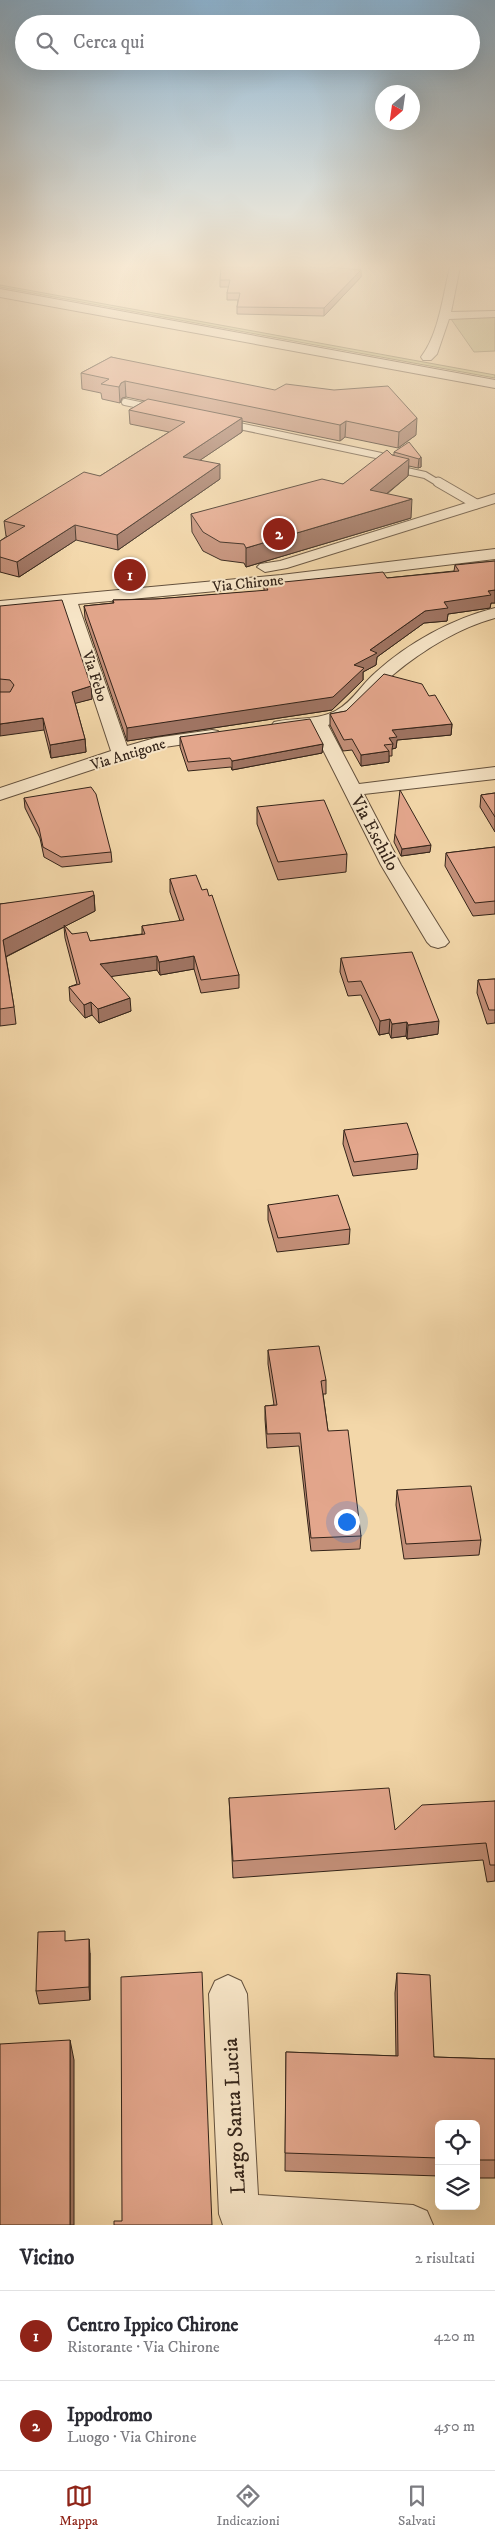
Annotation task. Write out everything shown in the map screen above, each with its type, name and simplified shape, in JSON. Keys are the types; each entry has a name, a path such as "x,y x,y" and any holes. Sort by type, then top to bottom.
{"street":[{"path":"423,371 495,384"},
{"path":"115,595 135,582 282,565 495,498"},
{"name":"Via Chirone","path":"0,606 281,580 495,554"},
{"name":"Via Febo","path":"67,600 71,605 120,754"},
{"path":"264,728 338,717 353,705 377,679 434,640 477,617 495,614"},
{"name":"Via Eschilo","path":"317,721 391,865 438,942"},
{"name":"Via Antigone","path":"0,794 57,777 155,742 224,734"},
{"path":"353,790 495,774"},
{"name":"Largo Santa Lucia","path":"228,1994 239,2214 413,2225"}],"lane":[{"path":"125,402 163,410"},
{"path":"220,422 381,456 393,468 425,475 476,504"}],"shaded area":[{"path":"456,371 472,371 495,375 495,378"}],"building":[{"path":"85,371 180,371 275,390 286,384 334,390 388,386 417,418 399,432 346,421 340,425 125,381 119,387 101,384 109,379 81,373"},
{"path":"148,399 242,418 183,457 220,464 117,535 75,525 17,562 0,557 0,541 25,526 4,521 84,472 100,476 185,422 129,410"},
{"path":"409,442 421,457 419,459 394,452"},
{"path":"387,450 392,455 409,459 370,490 412,499 246,548 244,544 220,542 203,532 191,514 322,479 343,484"},
{"path":"495,561 495,590 488,591 491,595 444,602 448,608 425,611 370,650 377,653 354,665 364,668 333,697 127,728 84,606 114,603 113,600 156,599 268,590 264,584 383,572 387,578 459,571 455,565"},
{"path":"62,600 91,686 72,692 85,739 50,745 43,718 0,724 0,692 10,692 14,685 10,680 0,679 0,606"},
{"path":"384,674 422,684 429,696 435,695 452,724 392,730 397,737 389,738 393,744 384,745 389,751 361,755 352,739 344,740 330,714 346,711"},
{"path":"310,719 323,744 232,761 230,758 188,762 180,737"},
{"path":"91,787 96,794 111,852 61,857 43,847 39,828 24,798"},
{"path":"400,790 431,845 402,849 395,834"},
{"path":"495,793 495,817 481,795"},
{"path":"324,800 347,854 278,862 257,807"},
{"path":"495,847 495,901 475,903 446,853"},
{"path":"196,875 202,890 207,889 209,896 212,895 239,975 201,980 194,956 159,962 157,956 100,964 130,998 98,1009 91,1002 84,1005 69,987 80,984 64,925 72,934 87,932 90,941 145,934 142,926 184,920 170,879"},
{"path":"93,891 94,895 3,940 14,1007 0,1009 0,904"},
{"path":"412,952 439,1021 408,1025 407,1022 392,1024 390,1019 380,1021 361,981 348,982 341,958"},
{"path":"495,979 495,1010 489,1010 478,980"},
{"path":"407,1123 418,1154 354,1162 344,1130"},
{"path":"338,1195 350,1229 278,1238 268,1205"},
{"path":"319,1346 326,1380 321,1381 328,1431 348,1430 361,1536 311,1538 300,1433 267,1434 265,1406 277,1405 268,1350"},
{"path":"471,1486 481,1540 406,1544 397,1490"},
{"path":"389,1788 395,1830 422,1805 495,1801 495,1865 490,1865 486,1843 233,1861 229,1798"},
{"path":"65,1931 65,1941 89,1939 89,1987 36,1991 38,1932"},
{"path":"202,1972 212,2225 114,2225 114,2221 122,2221 121,1977"},
{"path":"397,1973 430,1975 434,2057 495,2059 495,2160 480,2160 480,2120 435,2120 435,2158 285,2153 286,2052 398,2056"},
{"path":"70,2040 70,2225 0,2225 0,2044"}],"place":[{"name":"Ippodromo","path":"279,534"},
{"name":"Centro Ippico Chirone","path":"130,575"}]}
